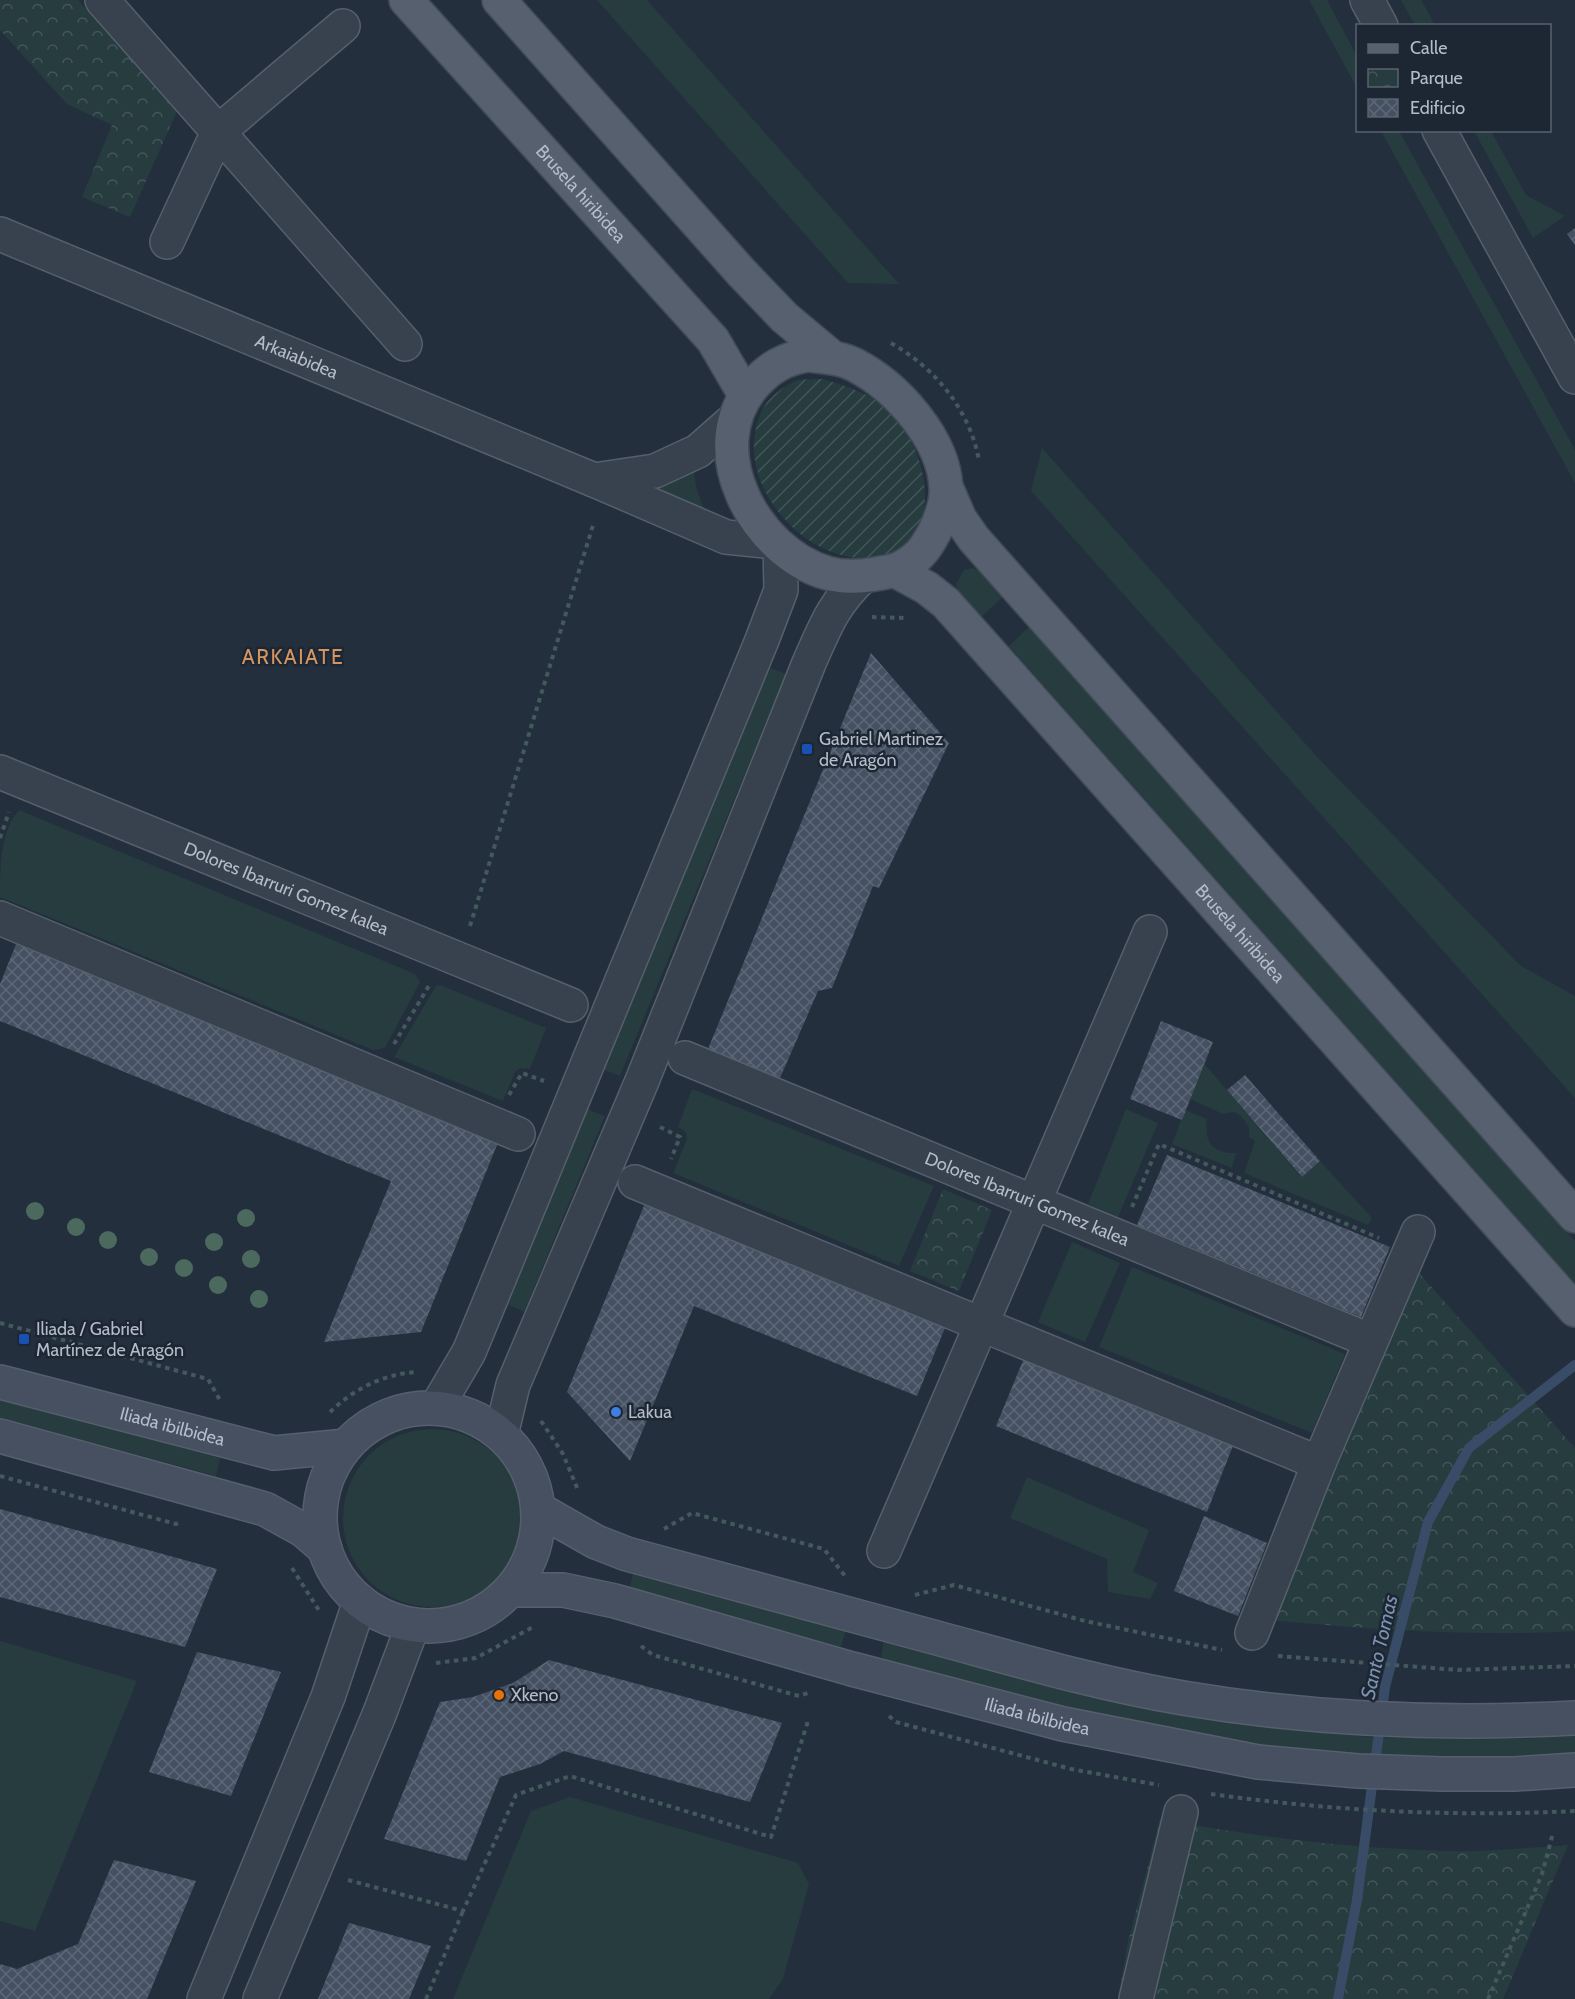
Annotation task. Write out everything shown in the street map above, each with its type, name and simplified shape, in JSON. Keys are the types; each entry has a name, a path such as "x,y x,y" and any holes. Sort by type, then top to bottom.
{"main road":[{"name":"Brusela hiribidea","path":"406,0 712,340 739,408"},
{"path":"499,0 741,272 784,317 833,358"},
{"path":"947,489 940,521 928,545 917,559 896,571 849,577 825,573 778,544 749,509 738,482 730,452 739,408 766,370 789,358 807,355 833,358 854,364 869,374 920,421 942,466 947,489 960,519 974,539 1575,1216"},
{"name":"Brusela hiribidea","path":"896,571 927,588 946,603 1575,1310"}],"street":[{"path":"102,0 405,344"},
{"path":"1367,0 1380,24"},
{"path":"167,242 218,132 344,26"},
{"path":"1440,132 1575,377"},
{"name":"Arkaiabidea","path":"0,234 726,537 778,544"},
{"path":"594,480 655,471 698,451 739,408"},
{"path":"436,1408 459,1371 762,640 781,591 778,544"},
{"path":"501,1435 511,1394 642,1080 809,663 843,594 863,576"},
{"name":"Dolores Ibarruri Gomez kalea","path":"0,772 571,1005"},
{"path":"0,918 518,1134"},
{"path":"885,1551 1150,932"},
{"name":"Dolores Ibarruri Gomez kalea","path":"685,1058 1371,1341"},
{"path":"635,1182 1319,1463"},
{"path":"1252,1646 1319,1463 1414,1241"},
{"name":"Iliada ibilbidea","path":"0,1382 274,1453 346,1446"},
{"path":"436,1408 471,1417 501,1435 527,1469 535,1488 538,1509 536,1538 527,1566 511,1590 498,1602 467,1620 450,1624 413,1625 385,1616 360,1601 339,1578 325,1549 321,1517 325,1484 333,1464 346,1446 365,1429 387,1417 411,1410 436,1408"},
{"path":"0,1436 265,1509 303,1530 325,1549"},
{"path":"538,1509 596,1542 627,1554 1077,1676 1180,1698 1262,1710 1368,1720 1520,1721 1575,1718"},
{"name":"Iliada ibilbidea","path":"511,1590 563,1590 615,1601 852,1669 1063,1724 1258,1762 1358,1771 1514,1774 1575,1770"},
{"path":"204,1999 328,1697 360,1601"},
{"path":"260,1999 413,1625"},
{"path":"1136,1999 1184,1797"}],"path":[{"path":"375,1075 454,958 594,522"},
{"path":"1119,1237 1159,1144 1414,1241"},
{"path":"0,1323 208,1379 222,1404"},
{"path":"328,1414 353,1393 383,1378 412,1373 459,1371"},
{"path":"511,1394 531,1409 552,1435 584,1499"},
{"path":"0,1476 176,1524 187,1520"},
{"path":"658,1532 692,1514 824,1549 846,1577"},
{"path":"290,1563 324,1617 348,1638"},
{"path":"911,1596 954,1585 1085,1621 1252,1646 1458,1670 1575,1666"},
{"path":"400,1660 421,1664 476,1658 534,1626"},
{"path":"637,1643 653,1655 799,1696 815,1691"},
{"path":"881,1709 896,1722 1184,1797 1257,1800 1418,1813 1513,1814 1575,1811"},
{"path":"426,1999 516,1795 570,1776 771,1837 808,1718"},
{"path":"1488,1999 1542,1874 1553,1833"},
{"path":"348,1880 463,1911"}],"green space":[{"path":"0,0 78,0 177,111 130,217 82,197 112,125 67,104 0,30"},
{"path":"597,0 647,0 899,284 848,283"},
{"path":"1309,0 1327,0 1356,54 1356,86"},
{"path":"1401,0 1421,0 1434,24 1414,24"},
{"path":"1382,132 1400,132 1575,450 1575,483"},
{"path":"1475,132 1492,132 1526,195 1565,216 1533,238"},
{"path":"822,379 859,391 884,406 905,430 916,452 923,475 925,499 921,521 912,539 894,552 869,558 845,556 823,548 802,535 783,518 758,475 754,452 756,428 766,404 792,383 799,380"},
{"path":"1042,448 1319,759 1521,966 1575,996 1575,1098 1031,491"},
{"path":"689,470 694,471 696,487 705,512 644,491 663,487"},
{"path":"973,568 979,571 1003,597 981,617 959,593 956,584 964,570"},
{"path":"1030,626 1575,1241 1575,1283 1009,646"},
{"path":"768,667 786,674 620,1076 602,1069"},
{"path":"19,810 415,974 420,982 385,1048 373,1050 0,897 2,851 8,829"},
{"path":"440,985 546,1028 530,1069 520,1068 515,1072 503,1101 394,1057 436,986"},
{"path":"1204,1063 1301,1177 1320,1161 1372,1218 1368,1225 1244,1173 1255,1141 1249,1137 1249,1127 1241,1116 1234,1112 1223,1114 1190,1099"},
{"path":"692,1089 934,1186 899,1266 673,1173 687,1139 686,1132 678,1127"},
{"path":"587,1109 605,1116 524,1312 507,1304"},
{"path":"1126,1109 1158,1123 1118,1217 1088,1204"},
{"path":"1185,1110 1207,1119 1207,1134 1215,1149 1236,1153 1232,1168 1172,1144"},
{"path":"943,1189 992,1210 959,1291 910,1271"},
{"path":"1072,1242 1120,1263 1085,1342 1038,1322"},
{"path":"1132,1267 1345,1354 1312,1433 1099,1347"},
{"path":"1418,1272 1575,1448 1575,1631 1459,1633 1267,1620"},
{"path":"0,1398 220,1458 216,1476 0,1418"},
{"path":"432,1429 449,1430 466,1435 495,1455 515,1484 520,1501 520,1535 515,1552 495,1581 466,1601 449,1606 432,1607 415,1606 398,1601 369,1581 349,1552 344,1535 343,1518 344,1501 349,1484 369,1455 398,1435 415,1430"},
{"path":"1027,1477 1149,1530 1133,1572 1158,1583 1150,1599 1108,1592 1107,1559 1010,1518"},
{"path":"634,1571 846,1629 841,1647 629,1589"},
{"path":"884,1639 1126,1704 1259,1726 1370,1737 1518,1739 1575,1736 1575,1754 1456,1758 1396,1756 1336,1753 1218,1739 1101,1717 881,1658"},
{"path":"0,1641 137,1681 35,1931 0,1921"},
{"path":"570,1797 798,1863 809,1884 783,1979 769,1999 453,1999 531,1811"},
{"path":"1160,1819 1267,1836 1409,1850 1506,1850 1568,1845 1503,1999 1118,1999 1128,1942"}],"building":[{"path":"1575,228 1575,245 1567,234"},
{"path":"871,653 949,743 879,888 873,886 832,988 818,991 780,1078 708,1049"},
{"path":"19,937 501,1135 421,1332 324,1342 391,1181 0,1021 0,984"},
{"path":"1161,1021 1213,1042 1182,1120 1130,1099"},
{"path":"1245,1075 1320,1161 1302,1177 1227,1090"},
{"path":"1167,1155 1390,1247 1361,1317 1137,1225"},
{"path":"648,1196 949,1318 917,1396 694,1306 630,1461 567,1392"},
{"path":"1027,1351 1236,1438 1207,1512 996,1426"},
{"path":"0,1509 217,1569 185,1647 0,1597"},
{"path":"1204,1516 1267,1543 1238,1616 1174,1591"},
{"path":"197,1652 281,1672 231,1796 149,1772"},
{"path":"549,1660 782,1723 750,1802 564,1751 540,1764 500,1777 466,1861 384,1839 440,1702 473,1697 513,1683"},
{"path":"114,1860 196,1881 147,1999 0,1999 0,1964 17,1969 78,1944"},
{"path":"349,1923 431,1946 409,1999 318,1999"}],"waterway":[{"name":"Santo Tomas","path":"1338,1999 1357,1900 1385,1687 1428,1522 1469,1448 1575,1365"}],"place":[{"name":"Gabriel Martinez de Aragón","path":"807,749"},
{"name":"Iliada / Gabriel Martínez de Aragón","path":"24,1339"},
{"name":"Lakua","path":"616,1412"},
{"name":"Xkeno","path":"499,1695"}],"district":[{"name":"ARKAIATE","path":"293,657"}]}
